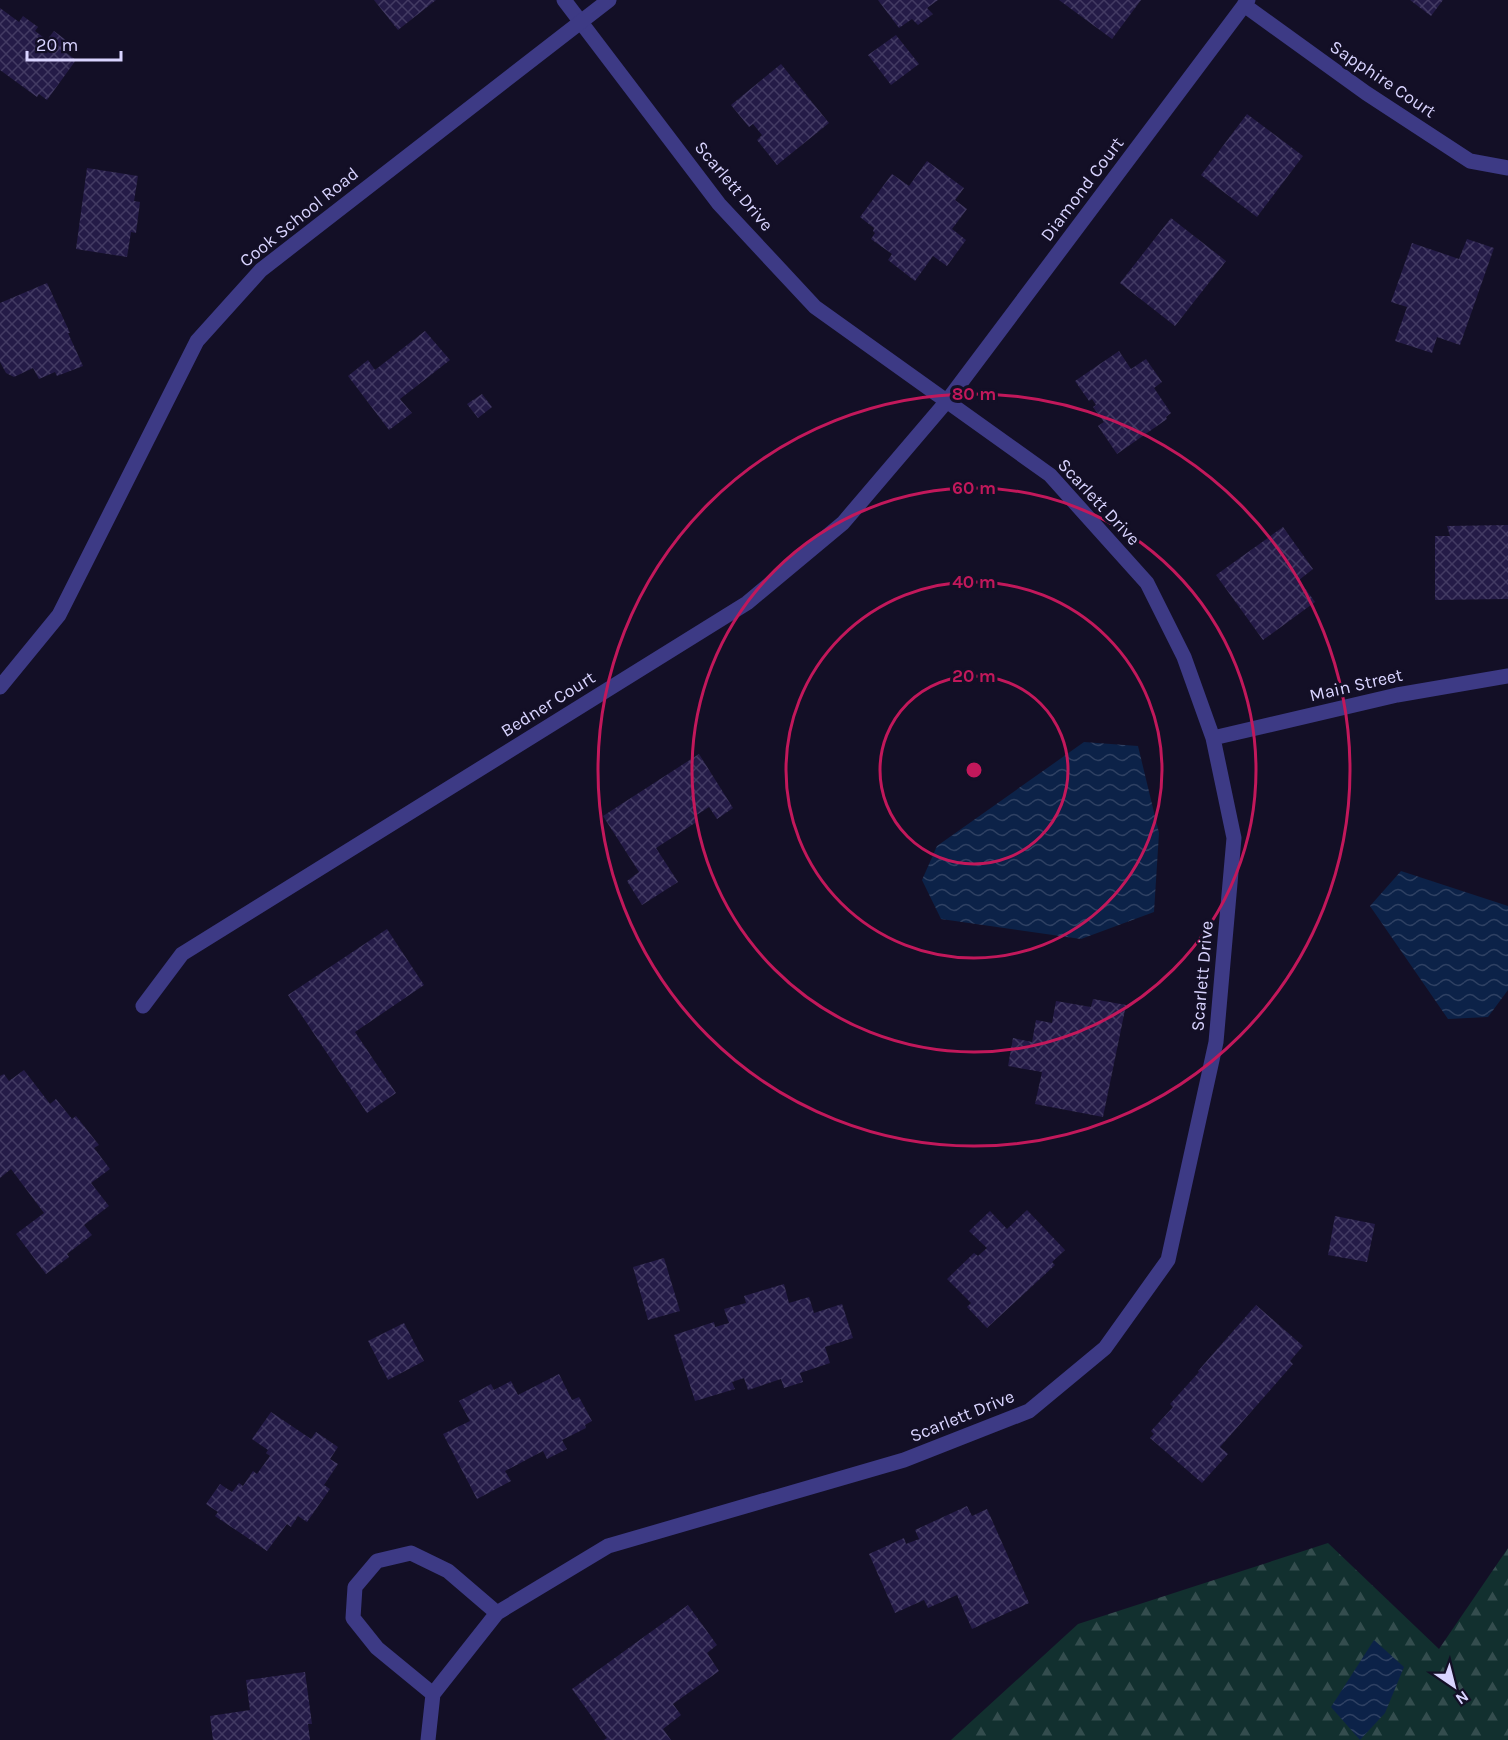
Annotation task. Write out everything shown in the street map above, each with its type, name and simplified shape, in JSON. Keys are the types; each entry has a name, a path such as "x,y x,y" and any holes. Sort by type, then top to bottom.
{"street":[{"name":"Scarlett Drive","path":"433,1694 497,1613 608,1546 904,1460 1029,1411 1105,1348 1168,1260 1216,1042 1234,838 1213,738 1184,657 1147,583 1050,475 815,307 719,204 564,0"},
{"name":"Cook School Road","path":"0,687 59,615 197,341 261,270 609,0"},
{"name":"Sapphire Court","path":"1246,3 1366,93 1470,161 1508,168"},
{"name":"Diamond Court","path":"947,401 1246,3"},
{"name":"Bedner Court","path":"143,1006 182,954 747,603 843,523 947,401"},
{"name":"Main Street","path":"1213,738 1397,694 1508,676"},
{"path":"428,1740 433,1694 377,1648 353,1618 355,1587 377,1561 411,1553 448,1571 497,1613"}],"green space":[{"path":"1328,1543 1439,1649 1508,1548 1508,1740 951,1740 1078,1624"}],"water":[{"path":"1084,742 1138,746 1159,833 1154,912 1081,939 941,919 922,880 937,846"},
{"path":"1401,871 1508,906 1508,990 1488,1017 1448,1019 1370,906"},
{"path":"1374,1640 1404,1667 1385,1713 1360,1740 1331,1707"}],"building":[{"path":"374,0 436,0 398,30"},
{"path":"878,0 938,0 927,8 933,14 918,25 912,19 899,28"},
{"path":"1059,0 1141,0 1112,39"},
{"path":"1410,0 1443,0 1431,16"},
{"path":"0,8 19,22 23,16 38,27 35,31 47,40 54,31 67,41 61,49 76,60 47,100 39,94 37,97 0,70"},
{"path":"896,35 919,64 891,85 868,55"},
{"path":"781,64 829,123 777,165 757,140 762,135 753,124 749,127 731,105"},
{"path":"1247,114 1303,156 1257,217 1201,175"},
{"path":"927,161 964,188 955,200 967,209 952,229 966,240 947,266 933,256 915,281 888,260 892,254 871,239 875,233 874,228 860,217 892,174 909,186"},
{"path":"87,168 138,176 134,201 140,202 136,233 131,232 127,257 76,249"},
{"path":"1171,218 1226,261 1175,326 1120,283"},
{"path":"1467,239 1494,248 1460,345 1437,337 1432,353 1395,341 1407,307 1391,302 1412,243 1459,259"},
{"path":"47,283 83,366 57,376 55,372 39,379 33,368 14,377 6,373 0,362 0,303"},
{"path":"425,331 450,360 400,399 412,413 389,430 348,376 368,360 375,370"},
{"path":"1119,351 1131,369 1146,359 1162,382 1154,388 1171,413 1166,417 1167,419 1117,454 1098,426 1104,422 1093,407 1096,405 1092,399 1089,401 1075,381"},
{"path":"482,394 492,407 478,418 467,404"},
{"path":"1508,525 1508,599 1435,600 1435,536 1450,536 1447,526"},
{"path":"1283,527 1313,569 1299,580 1315,602 1263,640 1216,575"},
{"path":"699,754 733,808 717,819 709,807 695,816 698,821 656,848 678,882 642,905 627,881 639,872 603,816"},
{"path":"387,929 424,985 355,1032 396,1093 367,1113 288,995"},
{"path":"1093,999 1126,1005 1103,1117 1035,1104 1042,1072 1008,1066 1013,1038 1032,1042 1036,1020 1052,1023 1056,1001 1091,1007"},
{"path":"24,1070 50,1104 56,1099 72,1119 76,1116 99,1145 94,1148 110,1169 91,1183 109,1206 84,1225 92,1235 67,1254 69,1257 46,1274 16,1234 44,1213 11,1169 0,1178 0,1076 4,1074 9,1081"},
{"path":"1027,1210 1065,1250 1052,1262 1055,1265 987,1328 967,1307 971,1303 947,1279 974,1253 978,1256 987,1248 969,1231 990,1211 1007,1229"},
{"path":"1335,1216 1375,1224 1367,1262 1328,1255"},
{"path":"664,1258 680,1311 648,1320 633,1267"},
{"path":"784,1284 789,1303 809,1297 814,1313 842,1304 853,1338 825,1347 830,1363 800,1373 803,1382 784,1388 781,1379 748,1390 744,1378 732,1382 735,1389 695,1401 674,1335 714,1322 715,1327 729,1323 724,1309 746,1303 744,1296"},
{"path":"1256,1305 1303,1346 1290,1361 1293,1364 1220,1447 1228,1454 1202,1483 1150,1438 1154,1434 1151,1431 1173,1407 1170,1404"},
{"path":"404,1323 424,1361 388,1380 368,1341"},
{"path":"559,1374 572,1400 579,1397 592,1421 585,1425 586,1428 562,1440 567,1449 547,1459 543,1451 505,1471 511,1481 477,1499 443,1434 470,1421 459,1401 491,1384 494,1390 511,1381 518,1395"},
{"path":"271,1412 311,1439 316,1432 338,1447 330,1459 338,1464 324,1485 330,1489 307,1522 298,1516 291,1527 287,1524 267,1551 215,1516 218,1512 206,1504 220,1484 232,1492 239,1483 243,1486 253,1471 257,1474 270,1456 266,1453 268,1450 252,1439"},
{"path":"967,1506 972,1516 987,1509 1029,1603 972,1629 957,1595 928,1608 924,1600 895,1613 869,1554 904,1538 906,1544 919,1539 915,1530"},
{"path":"688,1605 717,1645 707,1653 719,1671 673,1704 681,1715 663,1729 671,1740 604,1740 607,1738 572,1689"},
{"path":"305,1672 312,1724 308,1724 310,1740 213,1740 210,1716 250,1710 246,1680"}]}
